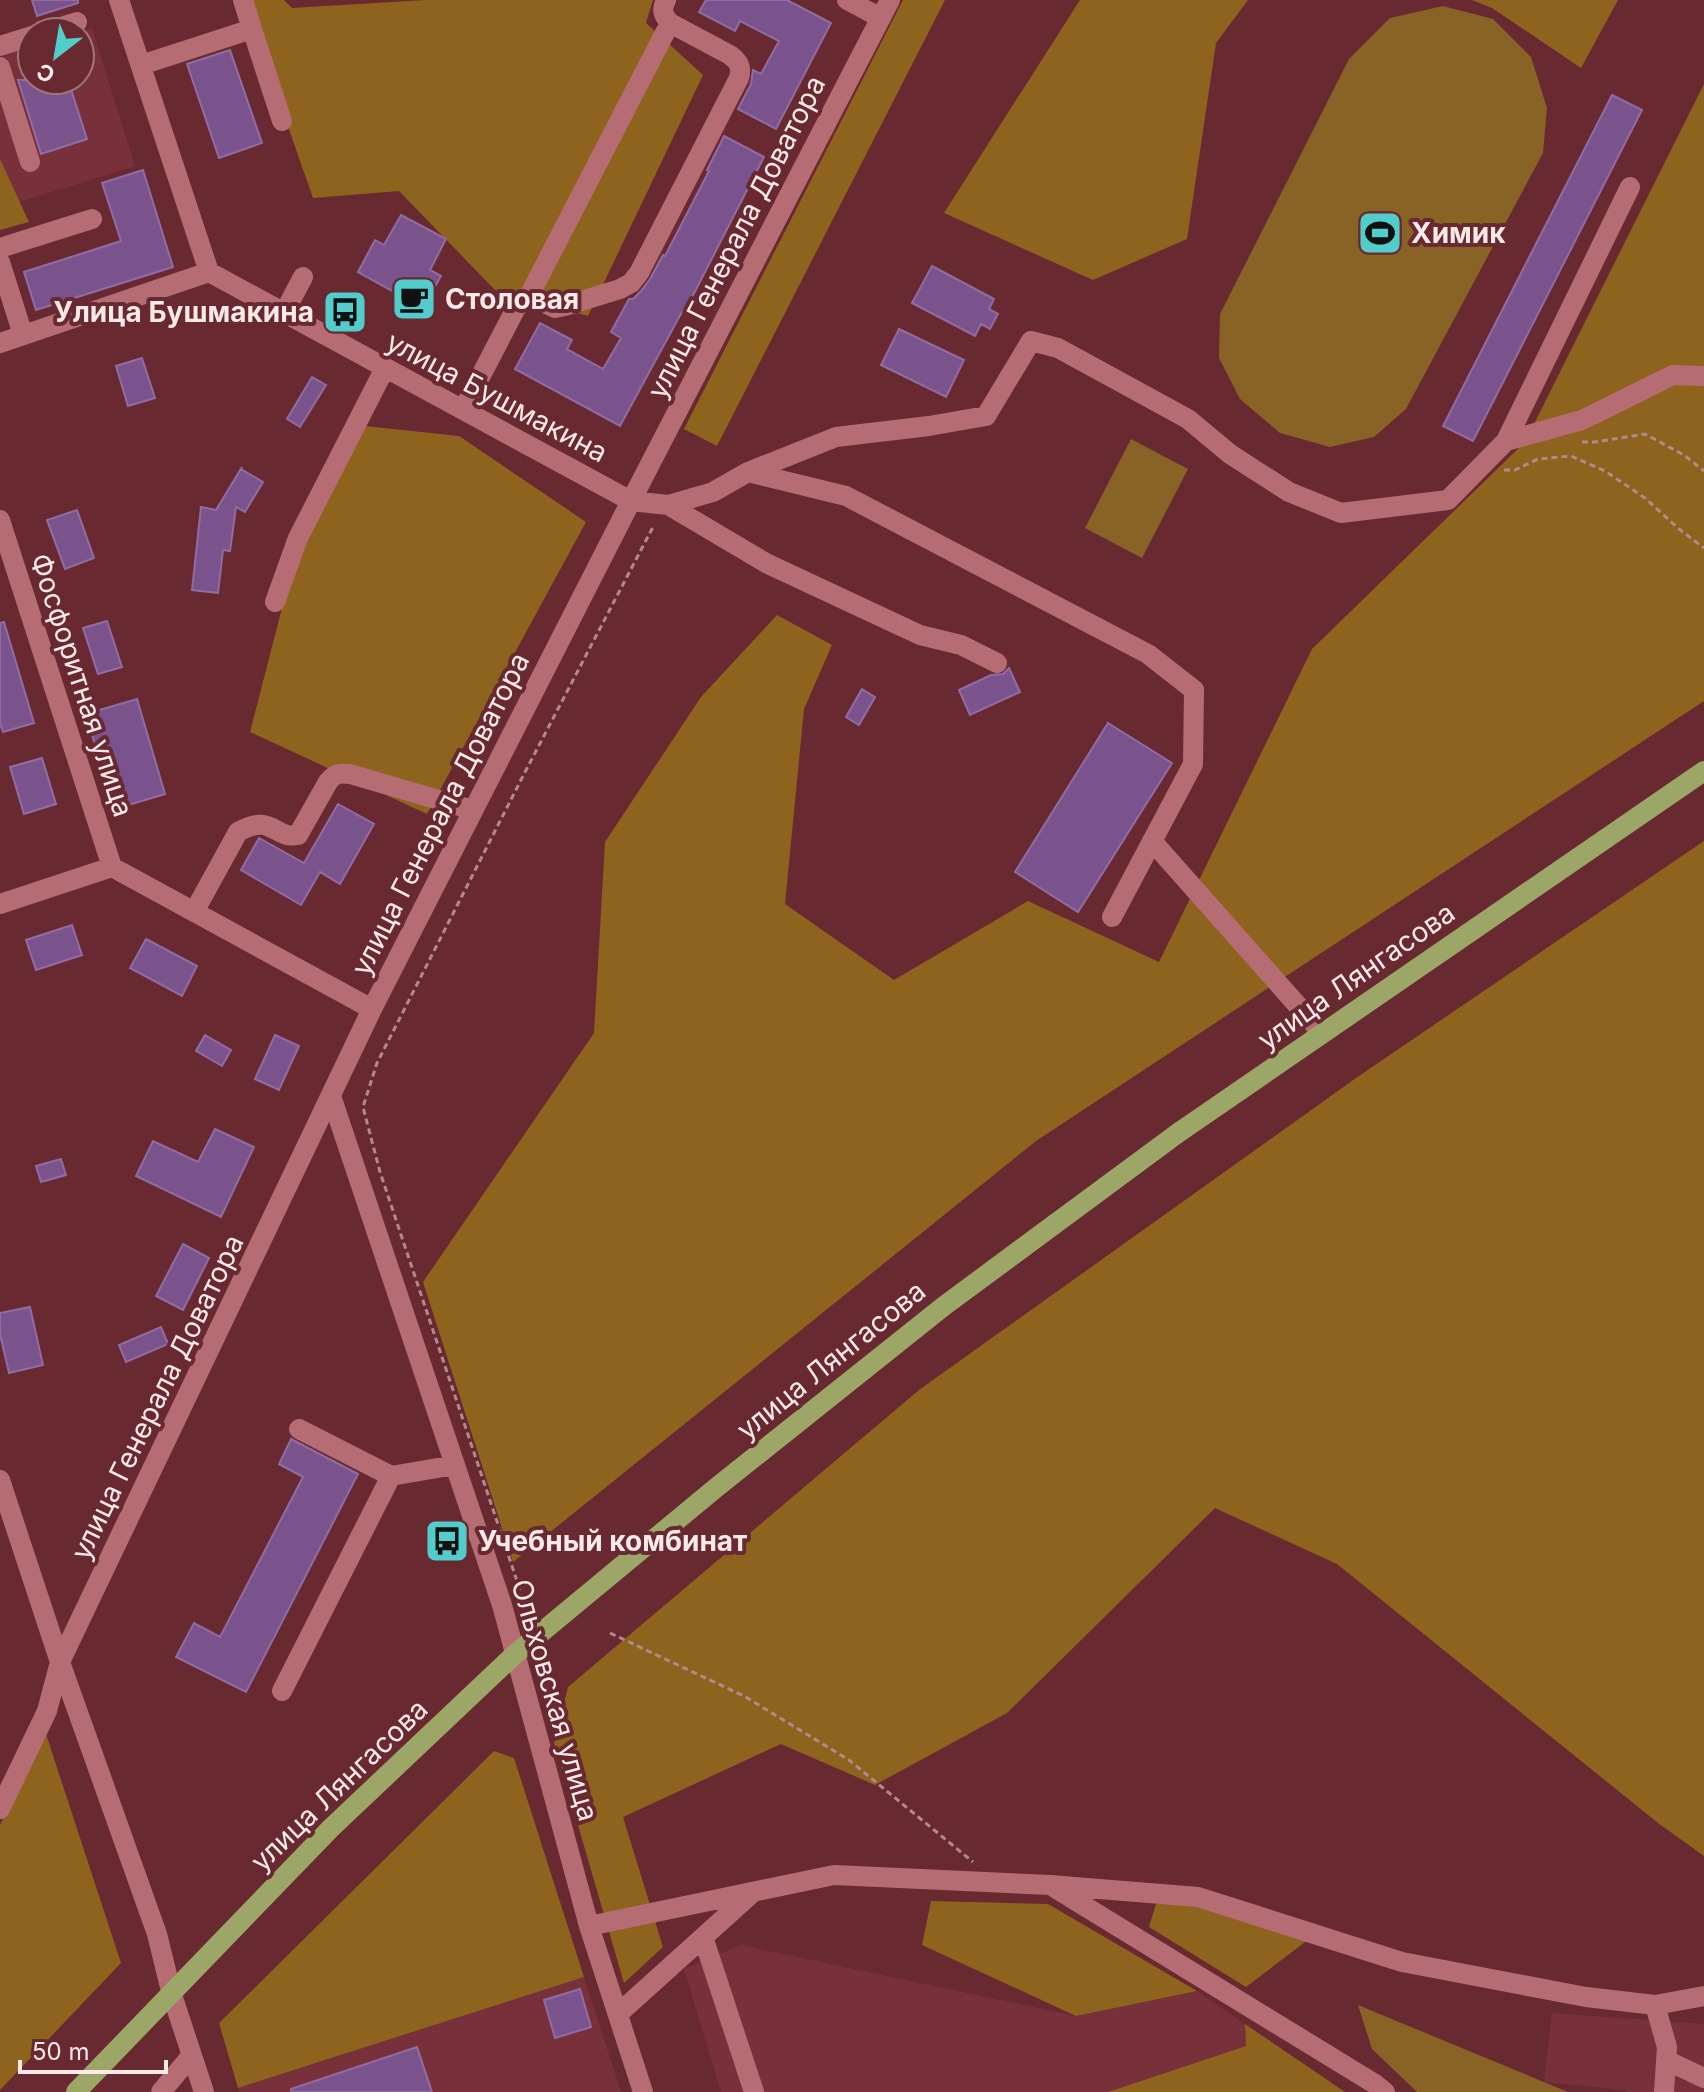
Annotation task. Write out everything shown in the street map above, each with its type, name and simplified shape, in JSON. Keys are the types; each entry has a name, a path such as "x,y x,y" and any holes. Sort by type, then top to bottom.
{"main road":[{"name":"улица Лянгасова","path":"76,2092 331,1828 514,1655 717,1487 944,1306 1178,1133 1704,771"}],"street":[{"path":"0,343 209,272 119,0"},
{"path":"243,0 282,121"},
{"path":"529,296 555,308 631,283 732,92 741,70 738,62 670,23 664,17 666,0"},
{"path":"847,0 886,9"},
{"name":"улица Генерала Доватора","path":"0,1809 47,1711 60,1662 372,1009 886,9"},
{"path":"463,410 516,308 529,296 670,23"},
{"path":"141,65 252,29"},
{"path":"0,67 30,162"},
{"path":"663,511 713,492 748,472 836,437 986,416 1031,341 1058,348 1188,419 1230,454 1289,492 1341,513 1448,500 1506,441 1630,187"},
{"path":"0,248 92,219"},
{"path":"0,262 23,335"},
{"name":"улица Бушмакина","path":"209,272 631,501"},
{"path":"284,313 303,277"},
{"path":"275,602 298,538 385,368"},
{"path":"1506,441 1582,420 1673,375 1704,376"},
{"path":"748,472 846,496 1148,654 1194,690 1193,764 1112,917"},
{"path":"631,501 663,511 920,635 961,645 997,663"},
{"name":"Фосфоритная улица","path":"0,520 112,867"},
{"path":"194,912 241,829 261,824 287,835 298,835 328,782 340,773 473,810"},
{"path":"1152,841 1322,1033"},
{"path":"0,904 112,867 372,1009"},
{"name":"Ольховская улица","path":"331,1096 502,1605 589,1926 643,2092"},
{"path":"299,1429 391,1476 455,1465"},
{"path":"282,1691 391,1476"},
{"path":"0,1480 9,1540 60,1662 157,1934 172,1995 204,2092"},
{"path":"589,1926 834,1875 1050,1885 1198,1897 1402,1962 1586,1997 1655,2005 1704,1996"},
{"path":"1050,1885 1385,2092"},
{"path":"618,2014 754,1891"},
{"path":"703,1937 754,2092"},
{"path":"1655,2005 1667,2047 1664,2092"},
{"path":"161,2092 192,2055"},
{"path":"1666,2060 1704,2078"}],"path":[{"path":"1582,442 1645,434 1684,455 1704,471"},
{"path":"1476,472 1515,470 1538,459 1571,456 1605,471 1645,498 1704,548"},
{"path":"520,1590 380,1172 363,1107 377,1063 524,774 663,511"},
{"path":"610,1633 744,1696 849,1760 997,1882"}],"shaded area":[{"path":"252,0 284,0 292,8 425,0 653,0 646,23 703,75 588,316 495,290 399,191 313,198 256,35"},
{"path":"903,0 945,0 717,446 684,429"},
{"path":"1080,0 1248,0 1216,43 1187,239 1093,280 944,213"},
{"path":"1472,0 1618,0 1581,68 1492,8"},
{"name":"Химик","path":"1443,6 1493,19 1531,57 1547,108 1543,153 1406,409 1374,437 1330,447 1280,433 1240,399 1219,358 1220,314 1349,59 1390,18"},
{"path":"96,41 135,166 0,208 0,57 16,52 16,96 96,96"},
{"path":"1704,84 1704,701 1036,1141 513,1562 423,1282 594,1033 605,842 701,697 777,615 832,645 804,709 785,904 894,980 1028,901 1159,962 1312,649 1525,442"},
{"path":"0,159 29,222 0,230"},
{"path":"355,425 459,436 586,522 427,814 250,732 297,550"},
{"path":"1131,439 1188,469 1142,558 1085,528"},
{"path":"1704,841 1704,1856 1658,1823 1337,1564 1215,1508 1007,1713 875,1785 781,1744 623,1817 663,1947 624,1983 554,1743 568,1687 919,1390 1356,1078"},
{"path":"46,1734 121,1963 0,2090 0,1825"},
{"path":"494,1751 514,1758 584,1977 238,2088 219,2023"},
{"path":"931,1901 1048,1904 1197,1991 1076,2016 922,1945"},
{"path":"1197,1901 1309,1939 1246,1987 1149,1927 1156,1904"},
{"path":"741,1945 1076,2016 1197,1991 1245,2024 1246,2046 1108,2092 721,2092 684,1969"},
{"path":"584,1977 621,2092 239,2092 238,2088"},
{"path":"1358,2005 1568,2092 1417,2092 1372,2049"},
{"path":"1552,2013 1704,2024 1704,2092 1627,2092 1544,2082"},
{"path":"1245,2024 1345,2092 1108,2092 1246,2046"}],"building":[{"path":"32,0 78,0 78,3 37,16"},
{"path":"706,0 787,0 831,23 776,129 738,109 751,84 753,70 761,74 779,41 740,21 735,31 699,12"},
{"path":"230,50 262,143 219,158 187,64"},
{"path":"1612,95 1642,110 1473,441 1443,426"},
{"path":"23,96 73,96 87,139 41,154"},
{"path":"724,136 764,157 685,311 620,426 515,369 540,323 572,340 567,349 603,369 621,338 611,332 629,299 641,291 665,256"},
{"path":"143,170 173,267 36,310 24,272 121,241 102,183"},
{"path":"401,215 446,239 430,270 441,276 423,308 358,272 375,240 384,245"},
{"path":"932,266 994,299 989,309 998,314 990,329 981,324 975,336 912,303"},
{"path":"899,329 964,360 946,397 881,365"},
{"path":"142,358 155,398 128,406 116,366"},
{"path":"312,377 326,385 300,427 287,419"},
{"path":"242,467 263,482 245,512 236,507 230,551 223,550 218,593 192,590 201,507 216,510"},
{"path":"77,510 94,558 65,569 47,520"},
{"path":"107,621 122,667 98,674 83,628"},
{"path":"4,622 34,723 3,732 0,723 0,623"},
{"path":"1009,668 1020,692 970,715 959,690 991,675 1003,674"},
{"path":"862,689 875,697 859,725 846,717"},
{"path":"137,699 165,794 125,806 106,742 95,745 86,714"},
{"path":"1108,723 1172,763 1078,912 1015,872"},
{"path":"42,758 56,804 24,814 10,767"},
{"path":"338,804 374,824 340,884 320,872 301,905 241,870 259,838 304,863"},
{"path":"72,925 82,955 36,970 26,940"},
{"path":"146,939 197,966 182,996 130,968"},
{"path":"205,1035 231,1050 222,1066 196,1051"},
{"path":"275,1035 299,1046 279,1090 255,1079"},
{"path":"215,1129 254,1147 221,1217 136,1176 153,1141 198,1162"},
{"path":"61,1159 66,1175 41,1182 36,1166"},
{"path":"183,1244 209,1258 183,1310 156,1296"},
{"path":"30,1307 43,1365 9,1373 0,1334 0,1313"},
{"path":"161,1327 168,1344 126,1362 119,1345"},
{"path":"291,1439 358,1474 246,1692 176,1657 194,1623 220,1637 303,1477 279,1464"},
{"path":"580,1989 591,2027 555,2038 544,2000"},
{"path":"417,2047 432,2092 291,2092 291,2089"}],"place":[{"name":"Химик","path":"1380,233"},
{"name":"Столовая","path":"414,299"},
{"name":"Улица Бушмакина","path":"345,312"},
{"name":"Учебный комбинат","path":"447,1541"}]}
